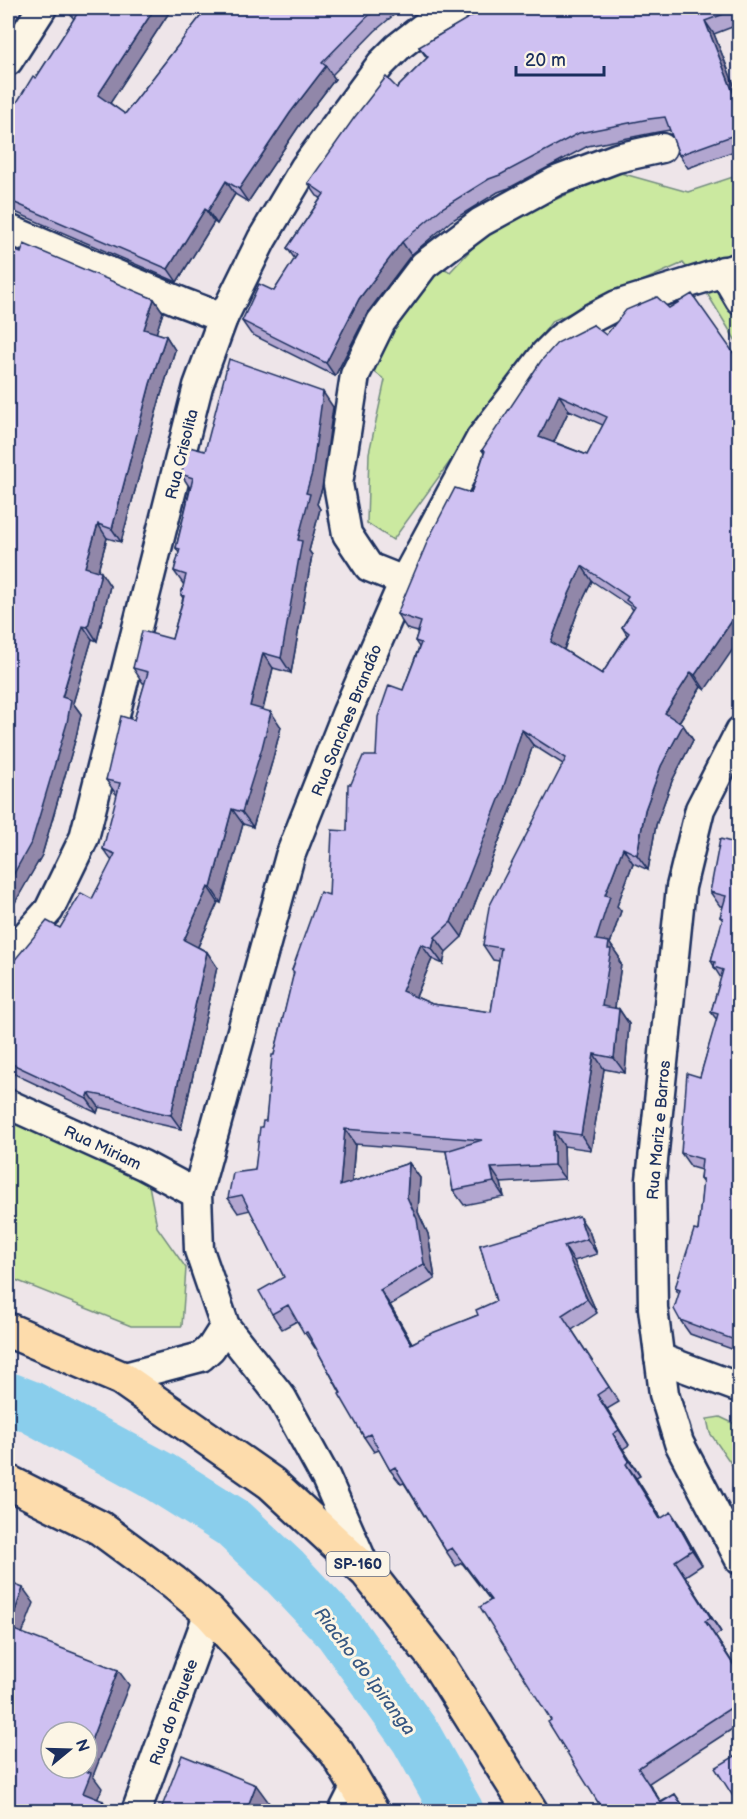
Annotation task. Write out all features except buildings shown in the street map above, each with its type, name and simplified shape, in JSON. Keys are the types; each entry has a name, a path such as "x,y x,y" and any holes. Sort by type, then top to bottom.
{"main road":[{"path":"8,1330 121,1378"},
{"name":"SP-160","path":"121,1378 271,1484 367,1572 433,1656 531,1812"},
{"path":"8,1482 100,1528 209,1612 337,1753 357,1803"}],"street":[{"path":"8,62 42,8"},
{"name":"Rua Crisolita","path":"8,956 49,910 84,838 198,386 223,318 268,229 305,167 365,83 398,47 425,26 457,8"},
{"path":"404,581 369,567 347,534 338,484 355,375 381,322 424,265 481,222 556,181 617,158 662,148"},
{"path":"8,229 223,318"},
{"path":"731,269 740,300"},
{"name":"Rua Sanches Brandão","path":"367,1572 326,1478 282,1398 225,1326 199,1250 196,1194 290,856 347,712 404,581 482,438 545,354 562,337 617,305 731,269"},
{"name":"Rua Mariz e Barros","path":"740,731 700,809 681,887 651,1180 653,1308 664,1394 679,1443 740,1560"},
{"name":"Rua Miriam","path":"8,1104 142,1165 196,1194"},
{"path":"121,1378 201,1357 211,1348 225,1326"},
{"path":"659,1358 740,1388"},
{"name":"Rua do Piquete","path":"136,1812 209,1612"}],"green space":[{"path":"617,172 688,192 739,175 739,346 705,290 683,263 552,321 393,540 367,523 369,453 385,380 368,367 439,265 450,272 490,229"},
{"path":"8,1114 149,1185 157,1227 186,1268 182,1326 131,1326 8,1277"},
{"path":"720,1417 739,1426 739,1475 710,1433 707,1419"}],"waterway":[{"name":"Riacho do Ipiranga","path":"8,1398 31,1407 160,1477 233,1523 284,1571 340,1631 416,1737 458,1812"}]}
